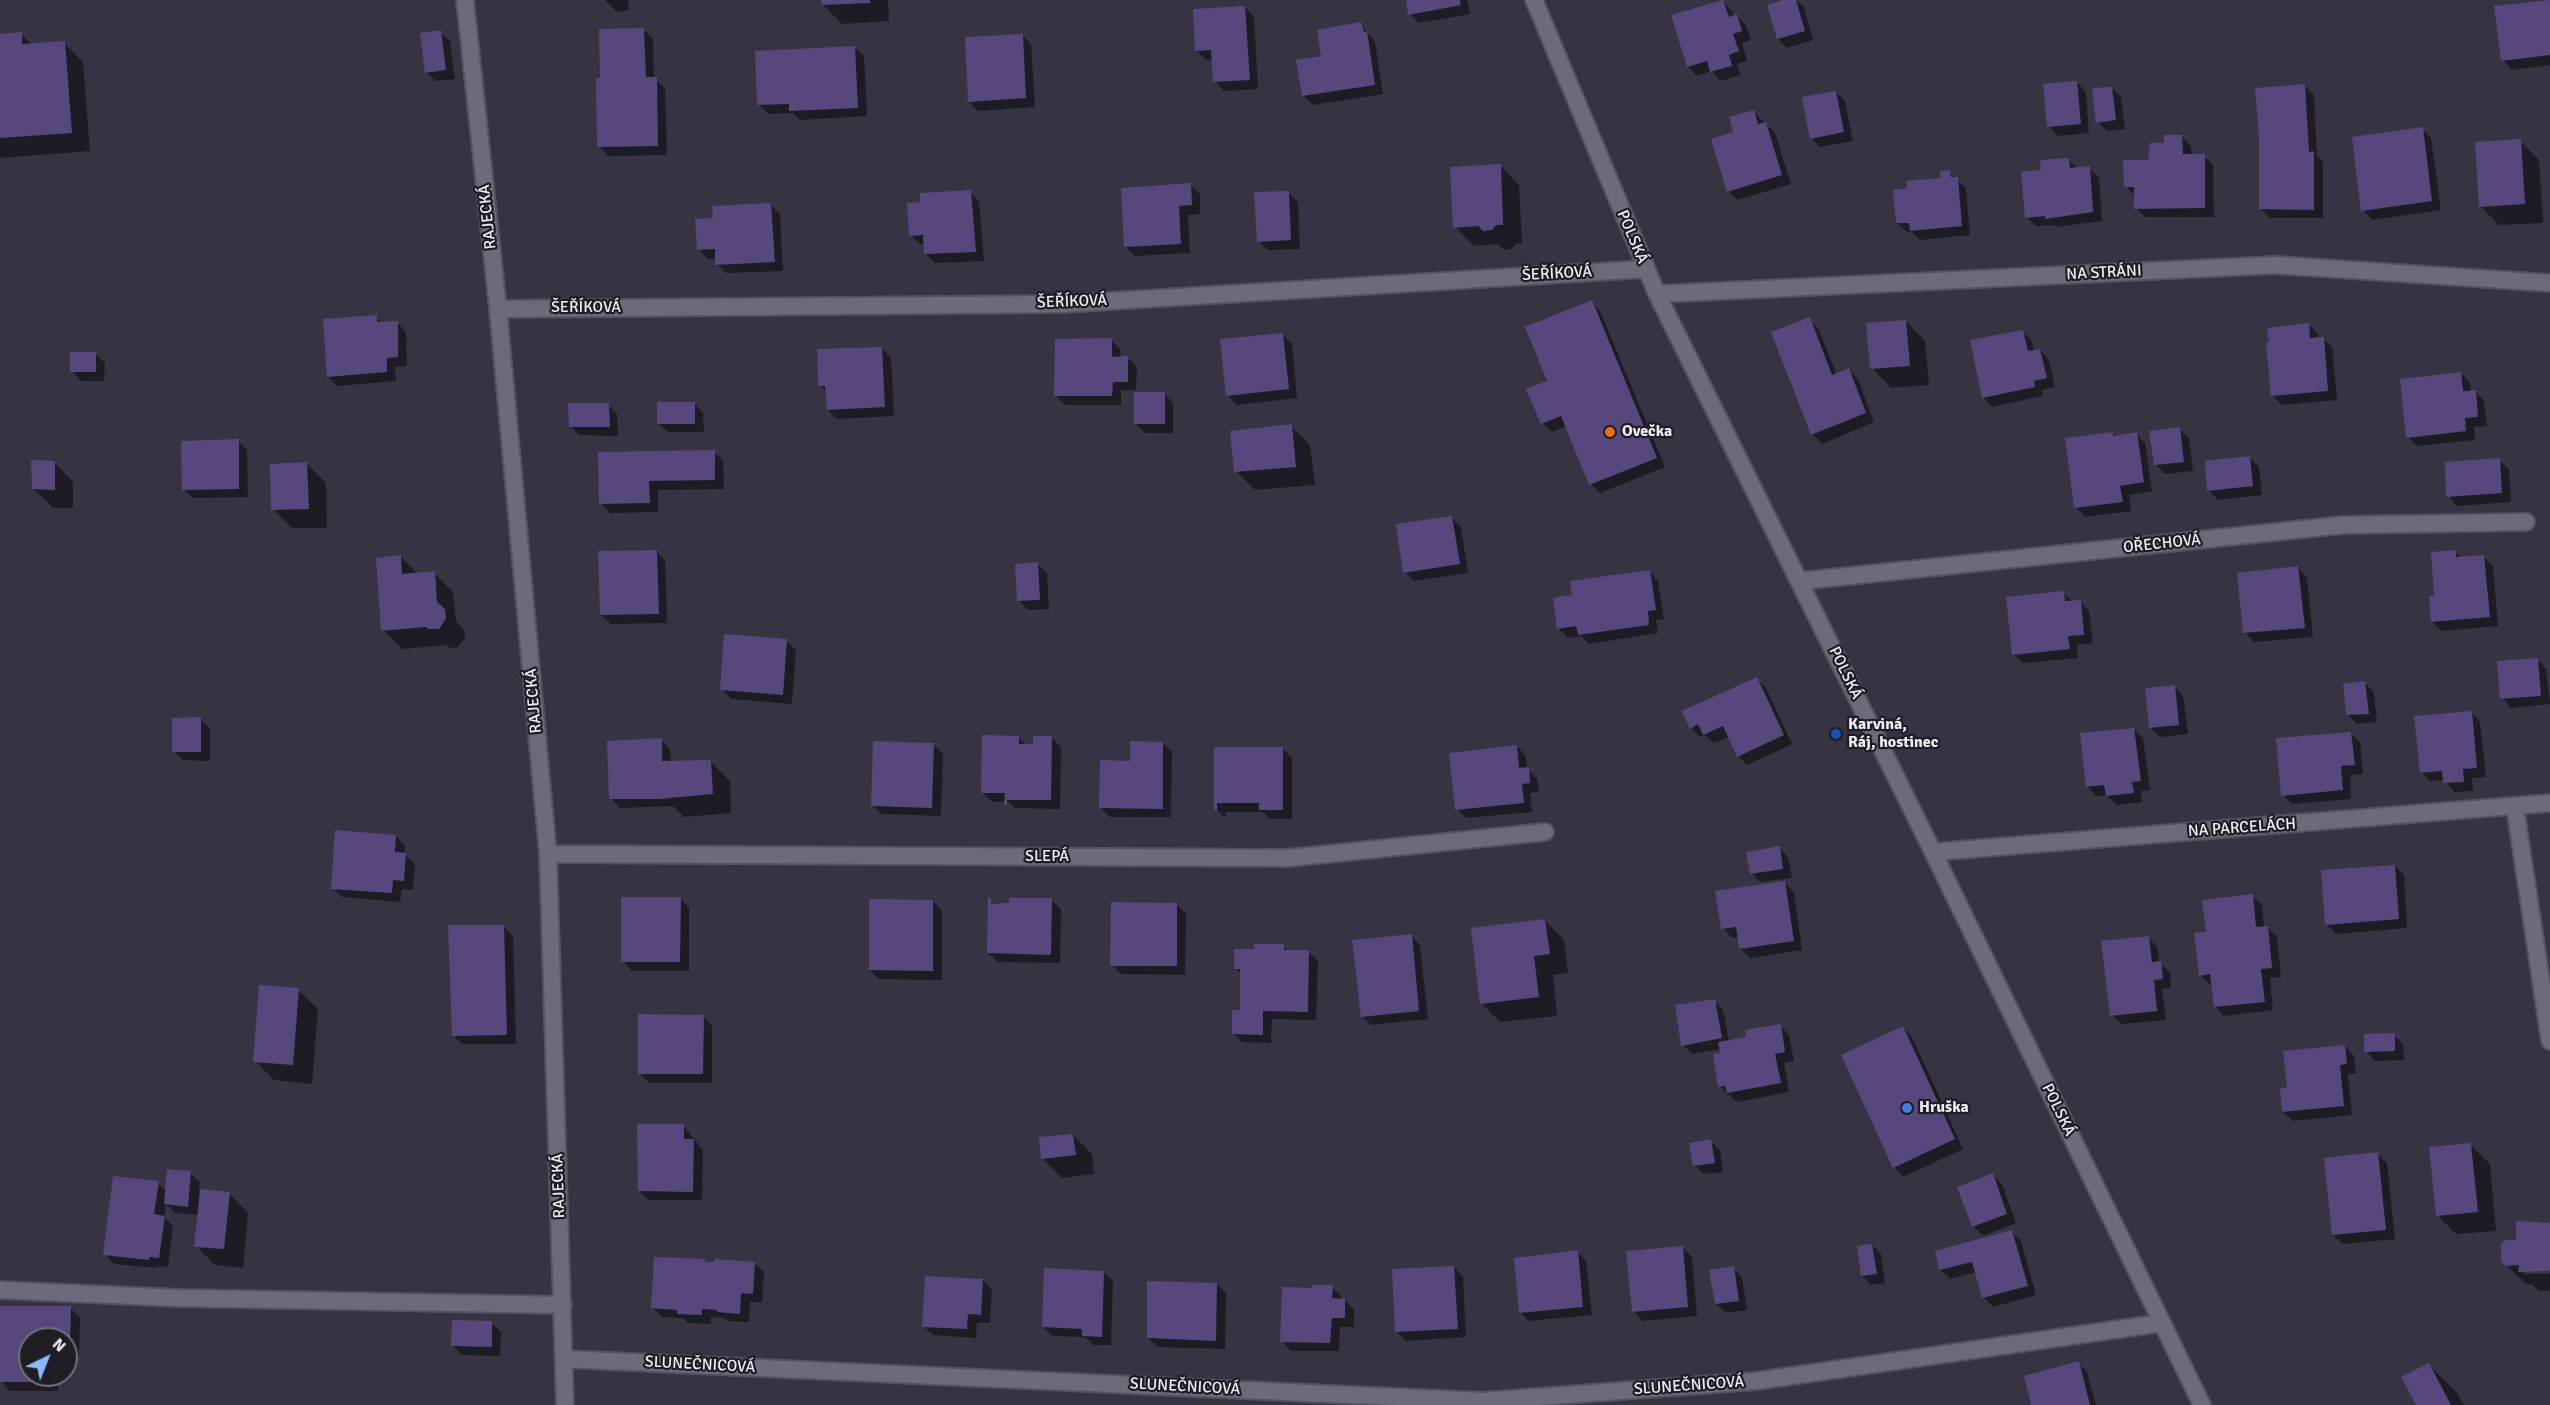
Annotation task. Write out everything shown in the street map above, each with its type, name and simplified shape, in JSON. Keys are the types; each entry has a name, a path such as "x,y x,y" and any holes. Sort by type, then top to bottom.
{"street":[{"name":"RAJECKÁ","path":"465,0 498,309 548,854 565,1405"},
{"name":"POLSKÁ","path":"1534,0 1657,294 1933,852 2202,1405"},
{"name":"NA STRÁNI","path":"1657,294 2276,264 2550,283"},
{"name":"ŠEŘÍKOVÁ","path":"498,309 1061,304 1646,269"},
{"name":"OŘECHOVÁ","path":"1800,581 2343,525 2526,522"},
{"name":"NA PARCELÁCH","path":"1933,852 2550,803"},
{"path":"2515,807 2550,1041"},
{"name":"SLEPÁ","path":"548,854 1288,858 1545,832"},
{"path":"0,1290 179,1298 563,1305"},
{"name":"SLUNEČNICOVÁ","path":"565,1359 1483,1401 1756,1382 2162,1323"}],"building":[{"path":"821,0 870,0 870,3 822,5"},
{"path":"1406,0 1460,0 1461,5 1408,15"},
{"path":"1723,0 1729,17 1737,14 1742,31 1733,34 1739,51 1729,55 1732,66 1710,72 1707,61 1687,67 1671,15"},
{"path":"1782,0 1796,0 1805,31 1777,39 1767,5"},
{"path":"2550,0 2550,55 2501,61 2494,6"},
{"path":"1245,6 1250,80 1213,82 1211,50 1195,51 1193,9"},
{"path":"1361,22 1364,32 1367,31 1375,85 1302,96 1296,60 1321,56 1317,30"},
{"path":"644,28 646,77 657,77 658,146 597,147 596,78 600,78 599,29"},
{"path":"441,30 446,70 425,73 420,33"},
{"path":"22,32 22,44 65,41 72,133 0,138 0,34"},
{"path":"1023,34 1026,98 968,102 965,37"},
{"path":"855,46 858,108 789,111 789,104 757,105 755,51"},
{"path":"2077,81 2081,124 2047,127 2043,84"},
{"path":"2305,84 2309,152 2314,151 2314,210 2259,209 2259,138 2255,88"},
{"path":"2112,87 2116,120 2096,123 2092,88"},
{"path":"1836,91 1844,132 1810,139 1802,97"},
{"path":"1754,110 1758,124 1766,122 1782,175 1727,192 1711,139 1733,132 1729,117"},
{"path":"2423,127 2432,201 2361,211 2352,137"},
{"path":"2164,135 2182,135 2183,154 2205,154 2205,208 2134,209 2134,187 2124,187 2123,160 2148,160 2150,143 2164,143"},
{"path":"2521,139 2525,204 2479,207 2475,142"},
{"path":"2069,158 2070,168 2090,166 2093,212 2045,219 2045,216 2025,218 2021,172 2041,170 2040,160"},
{"path":"1501,164 1503,225 1496,225 1492,230 1483,231 1478,226 1453,228 1450,167"},
{"path":"1950,170 1951,177 1958,177 1962,226 1910,231 1909,223 1896,223 1893,190 1907,188 1906,181 1941,178 1940,171"},
{"path":"1191,183 1192,205 1179,206 1181,244 1124,247 1121,188"},
{"path":"971,190 976,252 924,254 923,235 909,236 907,203 920,202 920,193"},
{"path":"1289,191 1291,240 1257,242 1254,192"},
{"path":"771,203 775,262 715,265 715,249 697,250 695,219 713,218 712,206"},
{"path":"1592,300 1657,458 1589,485 1561,416 1541,424 1526,389 1547,381 1525,327"},
{"path":"377,315 377,322 398,321 398,357 387,358 387,372 327,377 323,319"},
{"path":"1810,317 1832,375 1849,368 1866,413 1811,435 1771,332"},
{"path":"1906,320 1910,366 1870,369 1866,323"},
{"path":"2309,323 2310,338 2324,337 2328,391 2271,396 2266,343 2269,342 2267,328"},
{"path":"2023,330 2028,351 2040,349 2047,378 2034,381 2035,387 1982,398 1970,340"},
{"path":"1283,333 1289,389 1226,396 1220,339"},
{"path":"1112,338 1112,357 1128,356 1128,382 1113,382 1112,396 1054,396 1055,339"},
{"path":"882,347 885,407 827,410 825,386 818,386 817,349"},
{"path":"70,352 96,352 96,372 70,372"},
{"path":"2461,372 2463,391 2476,390 2478,417 2465,418 2466,431 2406,438 2400,379"},
{"path":"1134,392 1165,392 1165,424 1134,424"},
{"path":"657,402 695,402 695,424 657,424"},
{"path":"568,403 609,403 610,427 569,427"},
{"path":"1292,424 1296,467 1234,472 1230,431"},
{"path":"2180,427 2184,462 2154,465 2149,431"},
{"path":"2113,432 2113,436 2137,432 2144,482 2120,486 2123,502 2074,508 2065,438"},
{"path":"239,439 239,489 182,490 181,441"},
{"path":"715,450 715,480 649,481 650,503 599,504 598,452"},
{"path":"2250,456 2253,486 2207,491 2205,461"},
{"path":"2500,458 2502,493 2446,497 2445,462"},
{"path":"31,460 55,461 55,490 32,489"},
{"path":"307,462 309,509 271,510 270,464"},
{"path":"1452,516 1460,564 1403,573 1396,524"},
{"path":"657,550 659,614 600,615 598,551"},
{"path":"2456,550 2456,557 2484,555 2490,617 2431,622 2429,596 2434,596 2431,552"},
{"path":"401,555 402,574 435,571 437,602 445,609 446,618 439,629 426,627 381,631 376,558"},
{"path":"1038,562 1040,600 1017,601 1015,564"},
{"path":"2298,566 2305,628 2243,633 2237,573"},
{"path":"1650,570 1656,610 1648,611 1649,625 1578,635 1576,626 1557,629 1553,598 1572,595 1570,581"},
{"path":"2064,591 2065,601 2081,600 2084,635 2068,636 2070,649 2012,655 2006,597"},
{"path":"724,634 787,639 783,695 720,690"},
{"path":"2538,658 2541,696 2500,699 2497,661"},
{"path":"1757,677 1784,735 1737,757 1723,726 1703,735 1698,724 1690,729 1682,711"},
{"path":"2365,681 2369,714 2346,715 2343,684"},
{"path":"2175,685 2179,725 2149,728 2145,688"},
{"path":"2472,711 2477,768 2463,769 2464,782 2443,783 2442,771 2420,773 2414,716"},
{"path":"201,717 201,752 172,752 172,718"},
{"path":"2134,728 2141,781 2132,782 2134,793 2106,796 2104,785 2086,787 2080,733"},
{"path":"2351,732 2355,765 2341,766 2343,790 2281,796 2276,738"},
{"path":"982,735 1019,736 1019,744 1033,744 1033,736 1052,736 1051,800 1007,800 1007,805 1004,805 1005,793 981,793"},
{"path":"662,738 662,761 711,760 713,794 659,799 609,799 607,741"},
{"path":"873,741 934,743 932,808 871,806"},
{"path":"1130,741 1163,742 1163,809 1099,808 1100,760 1130,761"},
{"path":"1517,745 1519,768 1529,767 1530,783 1522,784 1524,803 1455,810 1449,753"},
{"path":"1214,747 1283,747 1283,810 1259,810 1259,803 1217,803 1217,811 1214,810"},
{"path":"335,830 396,835 395,852 406,853 404,881 393,880 392,893 331,889"},
{"path":"1780,846 1783,869 1750,874 1746,852"},
{"path":"2395,865 2399,919 2325,925 2321,870"},
{"path":"1785,881 1794,941 1739,949 1736,927 1721,929 1715,891"},
{"path":"2253,894 2256,927 2268,926 2272,968 2261,969 2265,1002 2214,1007 2210,974 2199,976 2194,933 2206,932 2202,900"},
{"path":"621,897 681,897 680,962 621,962"},
{"path":"988,898 991,898 991,904 1009,903 1009,898 1052,898 1051,955 987,953"},
{"path":"869,899 933,900 933,971 869,970"},
{"path":"1111,902 1177,903 1177,966 1110,966"},
{"path":"1545,919 1550,954 1534,956 1539,997 1480,1004 1471,928"},
{"path":"448,925 504,925 507,1035 452,1036"},
{"path":"1412,934 1419,1011 1361,1017 1352,940"},
{"path":"2149,936 2152,962 2161,961 2163,979 2154,980 2157,1011 2110,1016 2101,941"},
{"path":"1254,944 1284,944 1284,950 1309,950 1308,1012 1263,1011 1263,1035 1232,1034 1232,1010 1240,1010 1240,969 1234,969 1234,949 1254,949"},
{"path":"259,985 299,988 293,1065 253,1062"},
{"path":"1715,999 1722,1038 1681,1046 1675,1005"},
{"path":"638,1014 704,1015 703,1074 638,1074"},
{"path":"1781,1024 1785,1052 1775,1054 1781,1083 1727,1093 1725,1086 1718,1087 1713,1054 1720,1053 1718,1042 1746,1037 1745,1030"},
{"path":"1903,1026 1955,1139 1893,1168 1841,1055"},
{"path":"2395,1033 2395,1051 2364,1052 2364,1034"},
{"path":"2345,1045 2347,1064 2340,1065 2344,1106 2282,1112 2280,1088 2287,1088 2283,1051"},
{"path":"637,1124 684,1124 684,1139 694,1139 693,1192 638,1191"},
{"path":"1073,1134 1076,1155 1041,1159 1039,1137"},
{"path":"1711,1139 1715,1163 1693,1166 1689,1143"},
{"path":"2471,1143 2478,1212 2436,1216 2429,1147"},
{"path":"2378,1152 2386,1230 2332,1235 2324,1158"},
{"path":"167,1169 191,1171 188,1207 164,1204"},
{"path":"1993,1173 2007,1214 1972,1227 1957,1187"},
{"path":"113,1176 159,1181 154,1214 165,1216 159,1258 149,1257 149,1260 103,1255"},
{"path":"200,1189 230,1192 224,1249 194,1247"},
{"path":"2516,1221 2550,1223 2550,1271 2518,1272 2519,1265 2505,1266 2501,1261 2501,1244 2506,1240 2516,1240"},
{"path":"2012,1230 2028,1286 1982,1298 1972,1262 1939,1270 1935,1251"},
{"path":"1872,1244 1877,1274 1861,1276 1857,1246"},
{"path":"1683,1246 1688,1307 1632,1312 1626,1251"},
{"path":"1578,1250 1583,1307 1519,1313 1514,1258"},
{"path":"654,1257 705,1259 705,1262 714,1262 714,1259 755,1262 753,1294 741,1293 740,1314 702,1309 702,1315 677,1314 677,1310 651,1308"},
{"path":"1454,1266 1458,1329 1395,1332 1392,1269"},
{"path":"1734,1266 1739,1301 1715,1304 1709,1270"},
{"path":"1044,1268 1104,1271 1102,1337 1082,1336 1082,1329 1042,1327"},
{"path":"925,1276 983,1279 981,1315 968,1314 967,1329 922,1327"},
{"path":"1147,1281 1217,1283 1216,1341 1147,1338"},
{"path":"1312,1285 1333,1285 1332,1298 1345,1299 1345,1318 1332,1318 1330,1343 1280,1342 1282,1287 1312,1288"},
{"path":"0,1306 71,1306 71,1327 18,1327 18,1382 0,1382"},
{"path":"452,1320 492,1321 492,1347 451,1346"},
{"path":"2079,1361 2090,1405 2031,1405 2024,1376"},
{"path":"2429,1363 2451,1405 2416,1405 2401,1377"}],"place":[{"name":"Ovečka","path":"1610,432"},
{"name":"Karviná, Ráj, hostinec","path":"1836,734"},
{"name":"Hruška","path":"1907,1108"}]}
